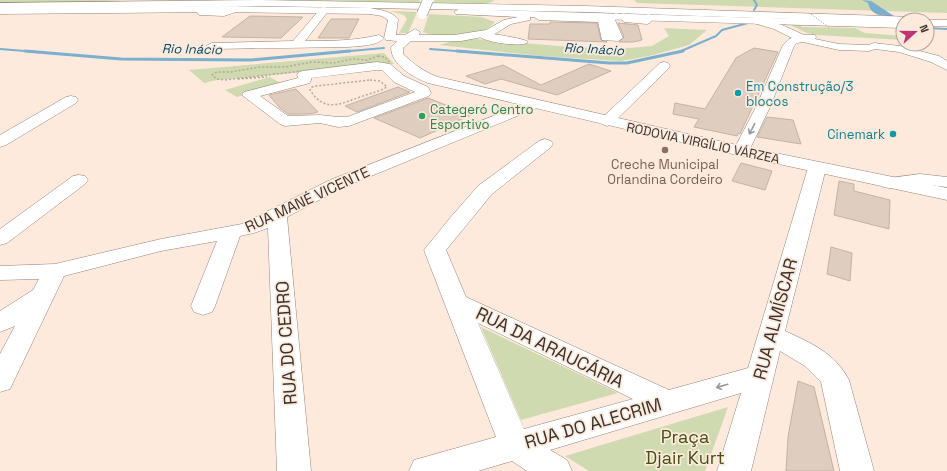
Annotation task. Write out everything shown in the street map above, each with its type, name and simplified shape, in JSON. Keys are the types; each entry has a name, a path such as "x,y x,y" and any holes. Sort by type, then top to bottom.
{"main road":[{"path":"391,46 412,57 422,14 428,0"},
{"path":"463,10 490,4 499,0"},
{"path":"505,0 528,8"},
{"path":"0,9 229,3 753,20 894,22"},
{"path":"0,9 204,5 358,7 589,12 894,22"},
{"path":"358,7 463,10 528,8 894,22"},
{"path":"0,9 24,11 204,9 370,11 389,16 393,21 391,46"},
{"path":"463,10 496,19 502,25"},
{"path":"477,15 522,19"},
{"path":"391,46 400,43 414,44 482,35 512,21 522,19 599,15"},
{"path":"935,23 947,23"},
{"path":"414,44 432,38 461,38"},
{"name":"RODOVIA VIRGÍLIO VÁRZEA","path":"414,44 429,73 460,87"},
{"name":"RODOVIA VIRGÍLIO VÁRZEA","path":"391,46 421,75 460,87 817,168 947,194"}],"street":[{"path":"296,45 324,10"},
{"path":"539,17 602,19 606,38 618,38 610,19 620,16"},
{"path":"753,20 778,27 808,39 839,47 869,48 870,43 900,49 935,59 947,66"},
{"path":"790,21 785,24 808,39"},
{"path":"482,35 490,38 523,42"},
{"path":"328,40 351,40 359,38 391,46"},
{"path":"741,151 763,107 788,45 808,39"},
{"path":"212,46 348,44 366,42 391,46"},
{"path":"607,121 664,66"},
{"path":"369,67 386,67 399,79 423,90 424,93 349,121 334,122 320,119 285,120 249,95 305,80 303,75 369,67"},
{"path":"399,79 421,75"},
{"path":"0,142 71,100"},
{"name":"RUA MANÉ VICENTE","path":"0,273 55,271 161,245 247,229 349,179 534,104"},
{"path":"545,144 485,190 435,250 515,445 556,471"},
{"name":"RUA ALMÍSCAR","path":"734,471 817,168"},
{"path":"889,183 920,179 947,182"},
{"path":"0,239 79,180"},
{"name":"RUA DO CEDRO","path":"277,215 294,471"},
{"path":"203,306 231,233"},
{"path":"0,381 55,271"},
{"path":"0,323 42,296"},
{"name":"RUA DA ARAUCÁRIA","path":"456,302 666,402"},
{"path":"771,334 814,358 830,370 835,380 857,471"},
{"name":"RUA DO ALECRIM","path":"426,471 760,376"}],"path":[{"path":"811,14 830,28"},
{"path":"370,80 380,81 387,87 337,105 324,104 311,92 310,90 315,86 370,80"}],"green space":[{"path":"0,0 122,0 64,4 0,5"},
{"path":"280,0 420,0 419,3"},
{"path":"435,0 495,0 489,3 465,5 433,3"},
{"path":"634,0 947,0 947,13 935,12 637,3"},
{"path":"390,11 417,12 408,33 399,33 407,19 404,15"},
{"path":"429,14 481,17 495,22 486,29 469,35 444,36 423,32"},
{"path":"798,23 802,27 855,28 865,33 895,35 895,40 816,35 807,33 792,25"},
{"path":"664,28 707,30 689,45 649,56 621,61 541,56 439,45 453,41 474,39 570,47 617,49 652,46 669,36"},
{"path":"384,53 394,64 217,80 204,83 189,70"},
{"path":"270,77 282,84 237,97 225,90"},
{"path":"481,327 618,393 521,420"},
{"name":"Praça Djair Kurt","path":"728,407 705,471 589,471 565,456"}],"water":[{"path":"862,0 871,1 894,16 874,13 869,7 868,3"}],"building":[{"path":"250,16 303,17 281,38 222,37"},
{"path":"331,19 359,19 349,38 318,38"},
{"path":"550,22 597,23 601,40 607,42 528,39 530,24 550,24"},
{"path":"618,23 638,25 642,40 633,42 619,42 624,37"},
{"name":"Em Construção/3 blocos","path":"754,48 778,52 740,134 738,133 737,136 694,127 699,119 673,114 675,103 705,109 736,58"},
{"path":"589,64 611,71 557,95 501,79 485,84 466,76 503,65 541,85"},
{"path":"398,87 410,92 357,112 345,106"},
{"path":"296,89 318,112 309,114 288,114 280,108 269,95"},
{"name":"Categeró Centro Esportivo","path":"428,98 471,115 420,138 374,118"},
{"path":"767,117 793,120 801,144 757,137"},
{"path":"741,163 772,171 765,190 732,181"},
{"path":"839,181 854,184 854,191 890,200 889,229 834,215"},
{"path":"831,247 852,253 850,281 827,274"},
{"path":"798,381 814,387 834,471 786,471 788,437"}],"waterway":[{"name":"Rio Inácio","path":"754,0 757,5 754,10"},
{"name":"Rio Inácio","path":"680,52 716,36 722,30 748,23"},
{"path":"935,28 947,29"},
{"name":"Rio Inácio","path":"339,52 384,48"},
{"name":"Rio Inácio","path":"0,49 37,52"},
{"name":"Rio Inácio","path":"430,49 469,52"},
{"name":"Rio Inácio","path":"25,51 37,52"},
{"name":"Rio Inácio","path":"339,52 350,51"},
{"name":"Rio Inácio","path":"457,51 609,63 627,63 680,52"},
{"name":"Rio Inácio","path":"37,52 121,59 251,60 339,52"}],"place":[{"name":"Em Construção/3 blocos","path":"738,93"},
{"name":"Categeró Centro Esportivo","path":"422,116"},
{"name":"Cinemark","path":"893,134"},
{"name":"Creche Municipal Orlandina Cordeiro","path":"665,150"}]}
